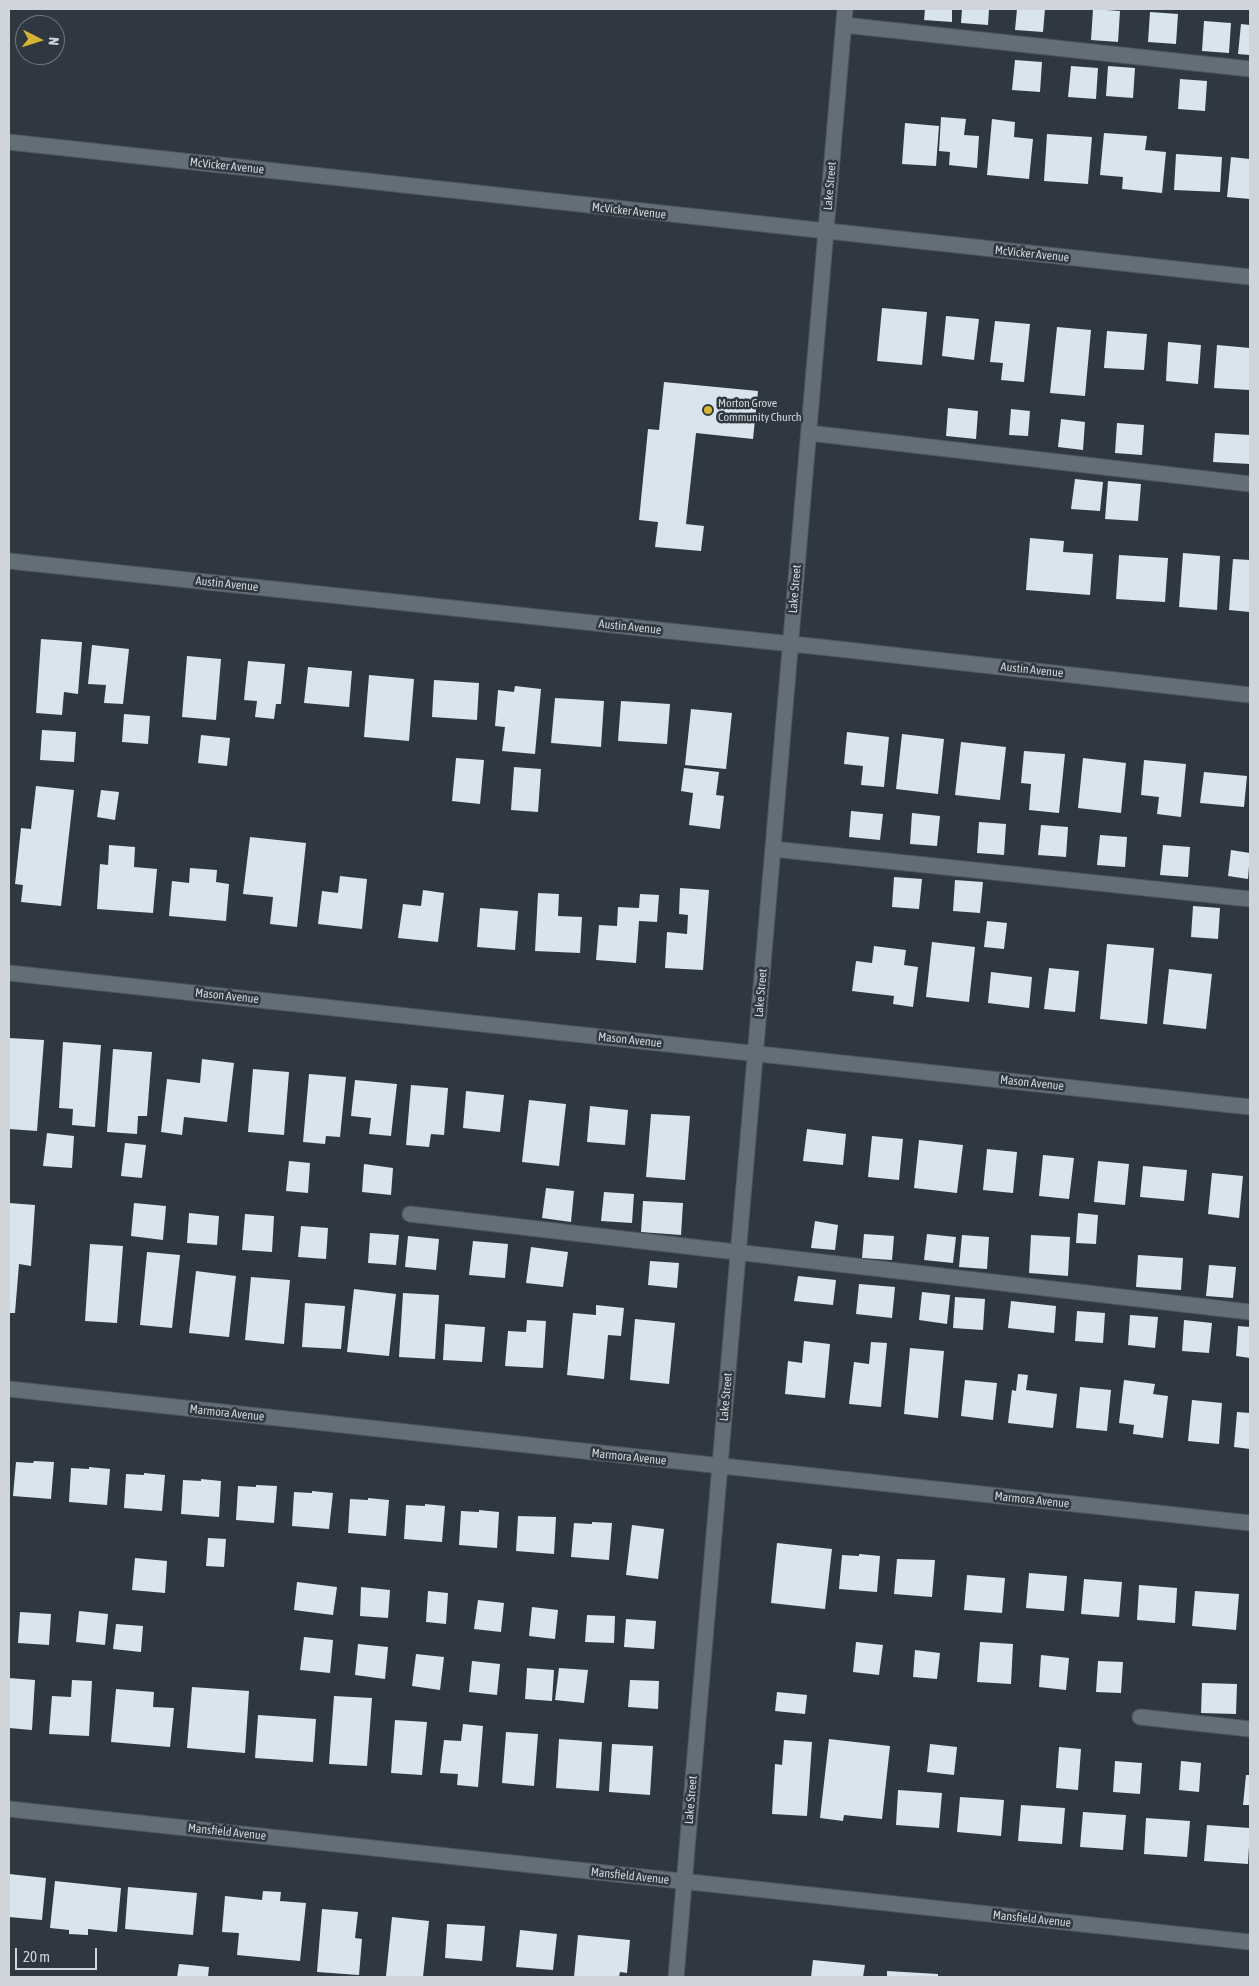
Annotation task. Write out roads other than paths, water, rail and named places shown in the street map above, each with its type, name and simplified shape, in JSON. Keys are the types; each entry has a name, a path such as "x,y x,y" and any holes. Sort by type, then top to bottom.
{"street":[{"name":"Lake Street","path":"676,1977 845,9"},
{"path":"844,24 1250,69"},
{"name":"McVicker Avenue","path":"9,142 1250,277"},
{"path":"809,432 1250,484"},
{"name":"Austin Avenue","path":"9,561 1250,695"},
{"path":"773,849 1250,899"},
{"name":"Mason Avenue","path":"9,973 1250,1107"},
{"path":"410,1214 1250,1312"},
{"name":"Marmora Avenue","path":"9,1390 1250,1524"},
{"path":"1140,1717 1250,1729"},
{"name":"Mansfield Avenue","path":"9,1809 1250,1942"}],"place":[{"name":"Morton Grove Community Church","path":"708,410"}]}
